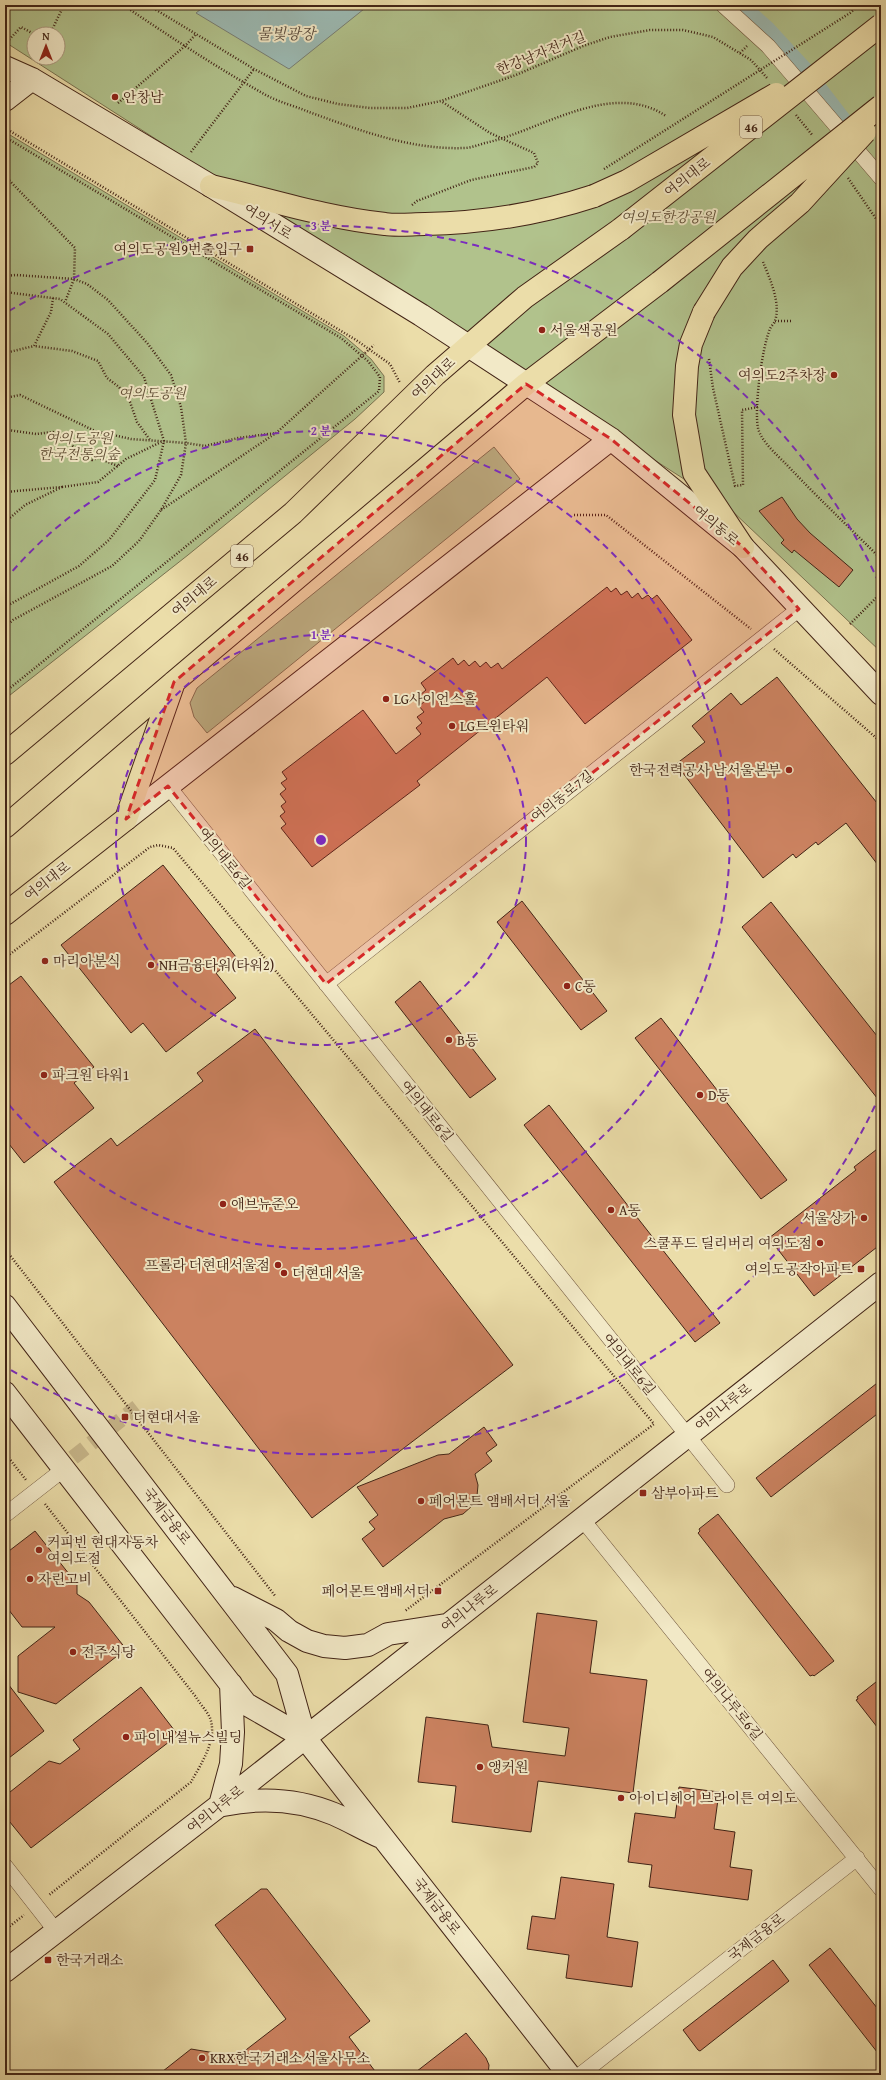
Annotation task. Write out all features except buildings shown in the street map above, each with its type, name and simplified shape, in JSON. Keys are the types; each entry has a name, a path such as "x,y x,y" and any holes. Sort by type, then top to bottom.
{"main road":[{"name":"여의대로","path":"5,754 293,513 468,346 525,297 620,229 881,25"},
{"name":"46","path":"386,224 456,223 521,215 594,196 627,181 846,53"},
{"path":"5,828 174,682 526,384 660,282 881,106"},
{"path":"743,548 694,473 684,414 688,358 691,344 704,312 732,267 758,239 800,203 881,115"},
{"path":"211,186 338,216 386,224"},
{"path":"126,819 174,682"},
{"name":"여의대로","path":"5,914 126,819"}],"street":[{"path":"723,5 768,46 881,178"},
{"name":"여의서로","path":"5,67 32,79 211,186 468,346 526,384"},
{"path":"5,100 32,79"},
{"name":"여의동로","path":"526,384 611,439 743,548 881,694"},
{"name":"여의대로","path":"126,819 611,439"},
{"name":"여의동로7길","path":"326,984 799,608"},
{"name":"여의대로6길","path":"168,786 727,1485"},
{"name":"여의나루로","path":"5,1971 220,1805 881,1283"},
{"name":"국제금융로","path":"5,1306 228,1595 287,1674 305,1738"},
{"name":"국제금융로","path":"5,1393 246,1704 305,1738 566,2073 857,1858"},
{"path":"5,1515 64,1469"},
{"name":"여의나루로6길","path":"582,1519 857,1858 881,1890"},
{"path":"228,1595 276,1620 289,1631 301,1638 324,1646 346,1648 368,1645 388,1634 448,1624"},
{"path":"232,1684 233,1732 231,1764 220,1805 248,1800 278,1800 302,1804 334,1814 384,1838"},
{"path":"5,1866 56,1931"}],"path":[{"path":"54,26 64,5"},
{"path":"123,5 185,46 265,95 381,138 424,145 465,148 505,139 551,119 602,104 637,104 666,116"},
{"name":"한강남자전거길","path":"148,5 254,69 306,96 338,104 370,108 407,108 441,101 516,75 583,46 610,37 650,30 683,30 713,36 752,60 771,84"},
{"path":"599,171 850,13 859,5"},
{"path":"5,44 21,27 26,30"},
{"path":"118,103 185,46 196,34"},
{"path":"180,168 254,69"},
{"path":"386,224 417,201 471,180 534,167 538,163 534,153 490,132 441,101"},
{"path":"795,113 818,142"},
{"path":"5,128 306,308 390,364 408,402"},
{"path":"5,137 341,338 368,361 380,377 379,391 5,692"},
{"path":"846,175 881,226"},
{"path":"5,176 75,248 74,279 65,302"},
{"path":"764,262 772,284 776,307 775,321 770,329 762,364 758,407 758,429 775,452 881,559"},
{"path":"5,276 16,274 74,279 86,284 108,300 148,344 171,375 181,407 186,443 181,475 161,510 139,541 112,566 13,620 5,627"},
{"path":"5,292 60,299 108,334 144,377 164,441 155,480 109,540 80,566 5,607"},
{"path":"34,346 51,312 53,298"},
{"path":"775,321 792,320"},
{"path":"161,510 276,433 374,345"},
{"path":"5,353 34,346 72,351 98,361 107,378 119,387 130,402 137,422 150,440"},
{"path":"708,355 713,388 735,486 743,485 742,410 758,407"},
{"path":"5,398 20,395 95,431 131,439 205,446 238,438 276,433"},
{"path":"5,425 8,430 36,434 53,432 92,460 98,458 118,466"},
{"path":"5,492 98,482 126,459 164,441"},
{"path":"5,522 25,505 62,487"},
{"path":"574,515 606,514 762,638 881,742"},
{"path":"850,624 881,593"},
{"path":"5,958 150,847 158,844 173,848 654,1424 402,1614"},
{"path":"5,1248 276,1598"},
{"path":"5,1453 196,1697 210,1718 211,1737 204,1760 191,1782 5,1930"}],"highlighted area":[{"path":"526,384 611,439 743,547 799,609 326,984 168,786 126,819 174,682"}],"green space":[{"name":"여의도한강공원","path":"5,5 881,5 881,652 729,508 42,66 66,66 66,26 26,26 26,56 5,42"},
{"name":"여의도공원","path":"5,132 344,336 371,359 384,376 384,392 355,419 188,555 5,699"},
{"path":"494,447 520,479 207,733 194,717 190,703 197,688"}],"water":[{"name":"물빛광장","path":"206,5 369,5 289,69 196,13"}],"waterway":[{"path":"739,5 767,30 802,68 859,142"}],"tunnel":[{"path":"55,1472 137,1407"}],"place":[{"name":"안창남","path":"115,97"},
{"name":"여의도공원9번출입구","path":"250,249"},
{"name":"서울색공원","path":"542,330"},
{"name":"여의도2주차장","path":"834,375"},
{"name":"LG사이언스홀","path":"386,699"},
{"name":"LG트윈타워","path":"452,726"},
{"name":"한국전력공사 남서울본부","path":"789,770"},
{"name":"마리아분식","path":"45,961"},
{"name":"NH금융타워(타워2)","path":"151,965"},
{"name":"C동","path":"567,986"},
{"name":"B동","path":"449,1040"},
{"name":"파크원 타워1","path":"44,1075"},
{"name":"D동","path":"700,1095"},
{"name":"애브뉴준오","path":"223,1204"},
{"name":"A동","path":"611,1210"},
{"name":"서울상가","path":"864,1218"},
{"name":"스쿨푸드 딜리버리 여의도점","path":"820,1243"},
{"name":"프롤라 더현대서울점","path":"278,1265"},
{"name":"여의도공작아파트","path":"861,1269"},
{"name":"더현대 서울","path":"284,1273"},
{"name":"더현대서울","path":"125,1417"},
{"name":"삼부아파트","path":"643,1493"},
{"name":"페어몬트 앰배서더 서울","path":"421,1501"},
{"name":"커피빈 현대자동차 여의도점","path":"39,1550"},
{"name":"자린고비","path":"30,1579"},
{"name":"페어몬트앰배서더","path":"438,1591"},
{"name":"전주식당","path":"73,1652"},
{"name":"파이내셜뉴스빌딩","path":"126,1737"},
{"name":"앵커원","path":"480,1767"},
{"name":"아이디헤어 브라이튼 여의도","path":"621,1798"},
{"name":"한국거래소","path":"48,1960"},
{"name":"KRX한국거래소서울사무소","path":"202,2058"}],"park label":[{"name":"여의도공원 한국전통의숲","path":"79,446"}]}
